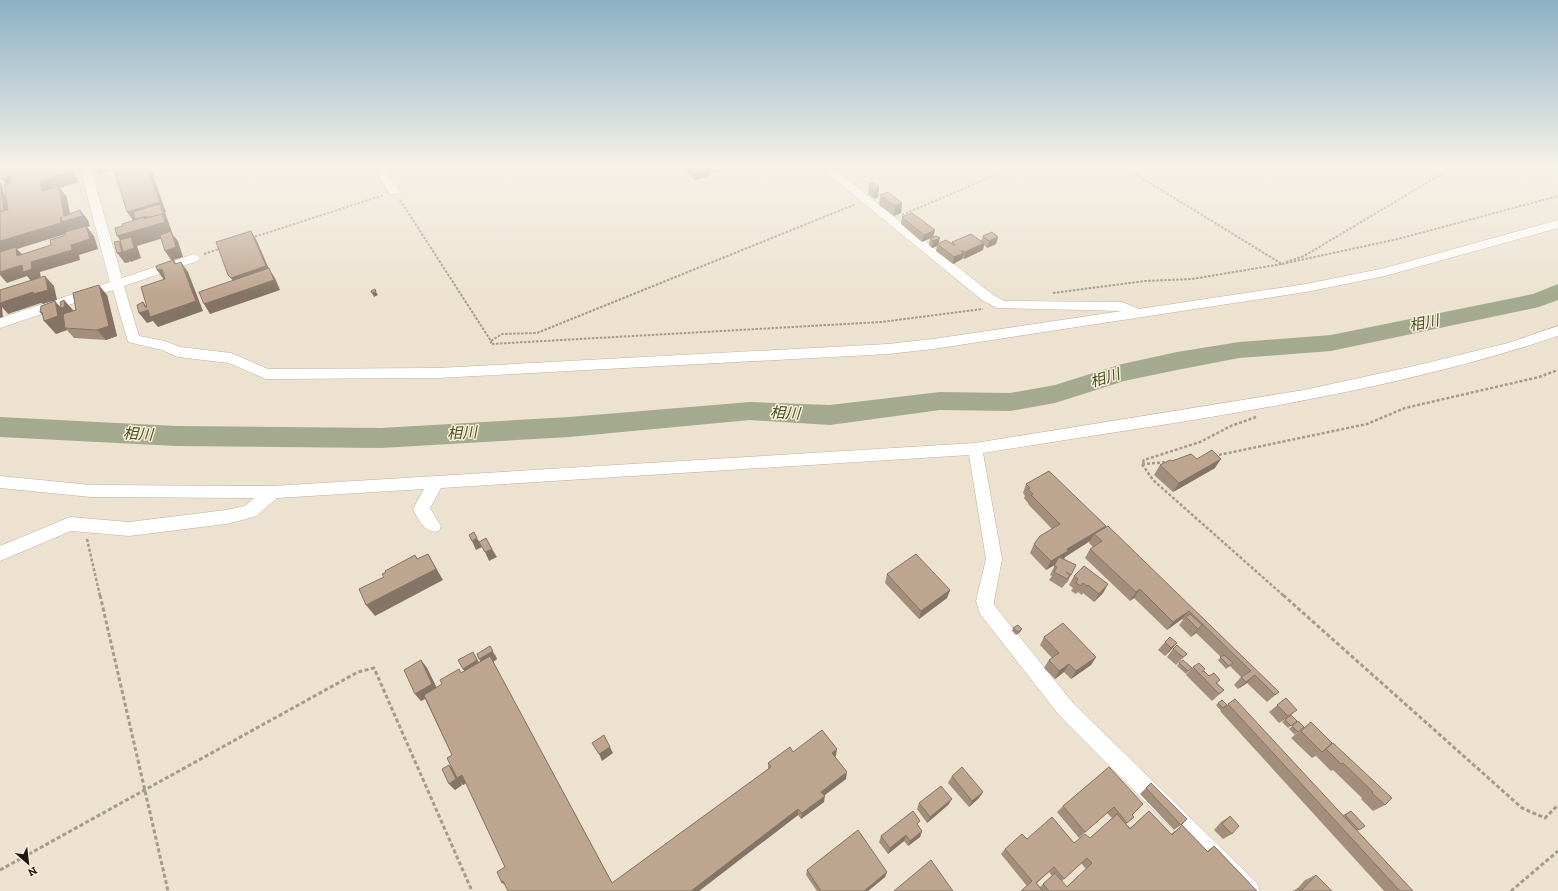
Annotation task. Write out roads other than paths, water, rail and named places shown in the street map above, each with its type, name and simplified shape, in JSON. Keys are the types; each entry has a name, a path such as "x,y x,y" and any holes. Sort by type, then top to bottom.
{"street":[{"path":"97,211 133,339 165,346 178,352 230,358 266,374 446,373 888,349 933,344 1306,288 1385,272 1558,224"},
{"path":"879,211 987,297 1002,305 1122,306 1138,314"},
{"path":"0,323 194,258"},
{"path":"0,482 91,491 273,492 435,484 974,449 1304,395 1466,358 1558,332"},
{"path":"974,449 994,559 985,601 986,608 1066,709 1249,891"},
{"path":"433,526 421,508 435,484"},
{"path":"0,554 70,524 129,529 226,517 250,511 273,492"}],"waterway":[{"name":"相川","path":"0,427 176,436 381,438 569,427 750,411 830,415 940,401 1010,402 1055,394 1122,373 1177,361 1239,350 1331,343 1539,300 1558,291"}]}
